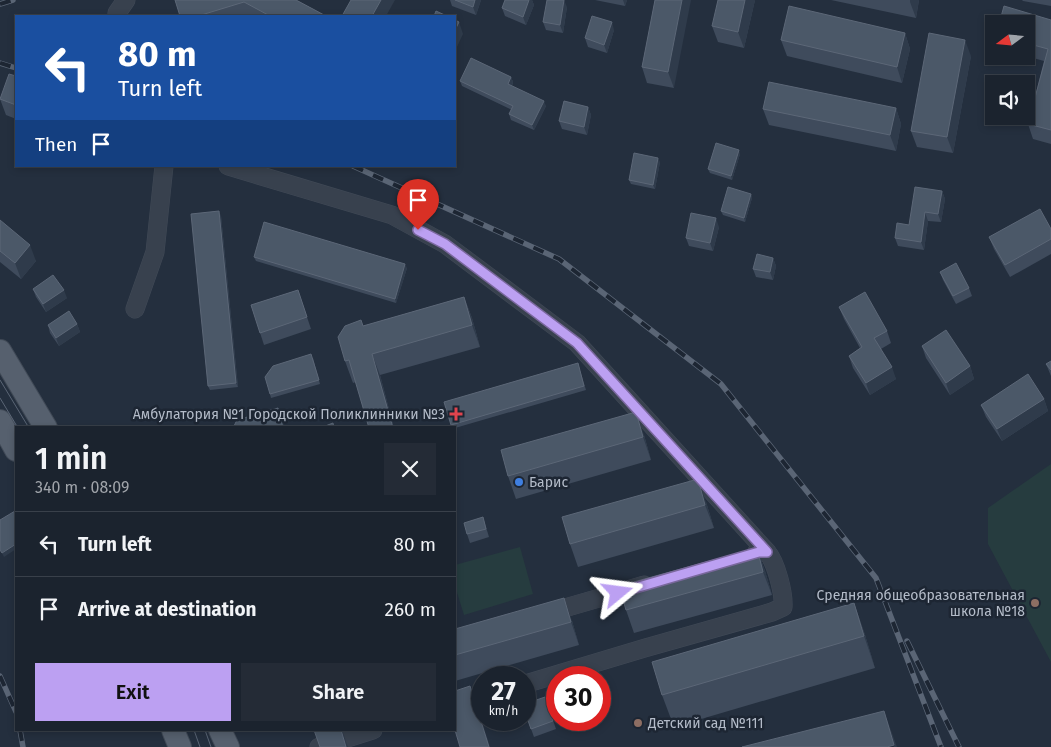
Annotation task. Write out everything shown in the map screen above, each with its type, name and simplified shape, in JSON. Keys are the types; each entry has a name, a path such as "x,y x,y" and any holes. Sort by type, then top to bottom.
{"main road":[{"path":"0,352 45,426"},
{"path":"0,421 15,448"},
{"path":"174,731 180,747"},
{"path":"220,731 228,747"}],"street":[{"path":"135,309 154,252 164,167"},
{"path":"231,167 392,215 445,244 577,343 772,558 784,598 783,607 772,612 536,681"},
{"path":"740,557 767,552"},
{"path":"527,620 656,582"},
{"path":"456,706 471,701"},
{"path":"319,747 366,731"}],"green space":[{"name":"Средняя общеобразовательная школа №18","path":"1051,464 1051,662 988,544 988,508"},
{"path":"520,547 533,594 464,615 456,589 456,565"}],"building":[{"path":"175,0 296,0 324,15 268,15 244,2 201,15 180,15"},
{"path":"351,0 381,0 373,15 343,15"},
{"path":"455,0 475,0 473,7"},
{"path":"505,0 529,0 523,17 502,8"},
{"path":"547,0 564,0 560,25 543,22"},
{"path":"655,0 682,0 668,72 642,67"},
{"path":"718,0 745,0 738,32 712,26"},
{"path":"789,6 905,33 897,67 781,40"},
{"path":"1004,6 1034,15 1002,15"},
{"path":"436,11 445,15 434,15"},
{"path":"1035,15 1051,20 1051,130 1032,125 1035,125 1035,98 1048,49 1035,45"},
{"path":"592,16 612,22 604,45 585,38"},
{"path":"929,33 965,40 947,137 911,131"},
{"path":"471,58 511,77 508,84 544,101 532,125 509,114 513,106 460,81"},
{"path":"9,74 15,76 15,105 0,99"},
{"path":"769,82 896,108 890,135 763,109"},
{"path":"564,101 588,107 584,127 559,121"},
{"path":"716,143 739,150 731,176 708,169"},
{"path":"634,153 658,158 653,185 629,180"},
{"path":"728,187 751,194 744,218 721,211"},
{"path":"915,187 942,191 938,214 925,212 921,242 895,238 897,223 909,225"},
{"path":"1040,209 1051,229 1051,239 1005,265 989,237"},
{"path":"219,211 236,383 208,386 191,214"},
{"path":"691,213 716,218 710,243 686,238"},
{"path":"0,220 30,245 15,263 0,251"},
{"path":"264,222 405,264 395,299 254,257"},
{"path":"757,254 773,258 770,272 753,269"},
{"path":"956,263 969,288 953,296 940,272"},
{"path":"53,275 64,290 43,304 33,289"},
{"path":"298,290 307,317 260,333 251,305"},
{"path":"865,292 887,331 874,338 892,367 866,383 849,356 862,347 839,307"},
{"path":"464,297 472,325 372,354 392,426 368,426 349,360 345,361 338,337 345,326 361,320 363,326"},
{"path":"69,311 77,324 56,338 48,325"},
{"path":"946,330 970,366 946,383 922,346"},
{"path":"311,354 319,380 270,394 265,377 273,366"},
{"path":"1051,361 1051,370 1046,364"},
{"path":"578,363 584,386 451,425 444,402"},
{"path":"1028,374 1044,399 997,429 981,405"},
{"path":"278,408 282,426 234,426 237,420"},
{"path":"636,412 643,437 508,476 501,450"},
{"path":"698,479 705,505 570,544 562,517"},
{"path":"15,511 15,545 2,553 0,550 0,520"},
{"path":"483,517 486,529 467,534 464,523"},
{"path":"757,548 763,572 626,610 619,586"},
{"path":"564,598 571,622 456,655 456,629"},
{"path":"854,603 864,636 662,695 652,662"},
{"path":"470,686 471,731 484,731 489,747 460,747 456,731 456,691"},
{"path":"545,697 546,700 546,724 536,727 536,700"},
{"path":"884,711 894,745 887,747 742,747"},
{"path":"314,731 341,731 346,747 320,747"}],"tram line":[{"path":"0,380 28,426"},
{"path":"0,398 17,426"},
{"path":"194,731 200,747"},
{"path":"205,731 211,747"}],"railway":[{"path":"0,4 13,0"},
{"path":"0,63 15,68"},
{"path":"355,167 559,259 721,384 876,578 941,747"},
{"path":"907,641 959,747"},
{"path":"0,676 15,710"},
{"path":"20,731 23,747"}],"place":[{"name":"Амбулатория №1 Городской Поликлинники №3","path":"456,414"},
{"name":"Барис","path":"519,482"},
{"name":"Средняя общеобразовательная школа №18","path":"1035,603"},
{"name":"Детский сад №111","path":"638,723"}],"route":[{"path":"418,230 445,244 577,343 767,552 759,552 618,593"}]}
